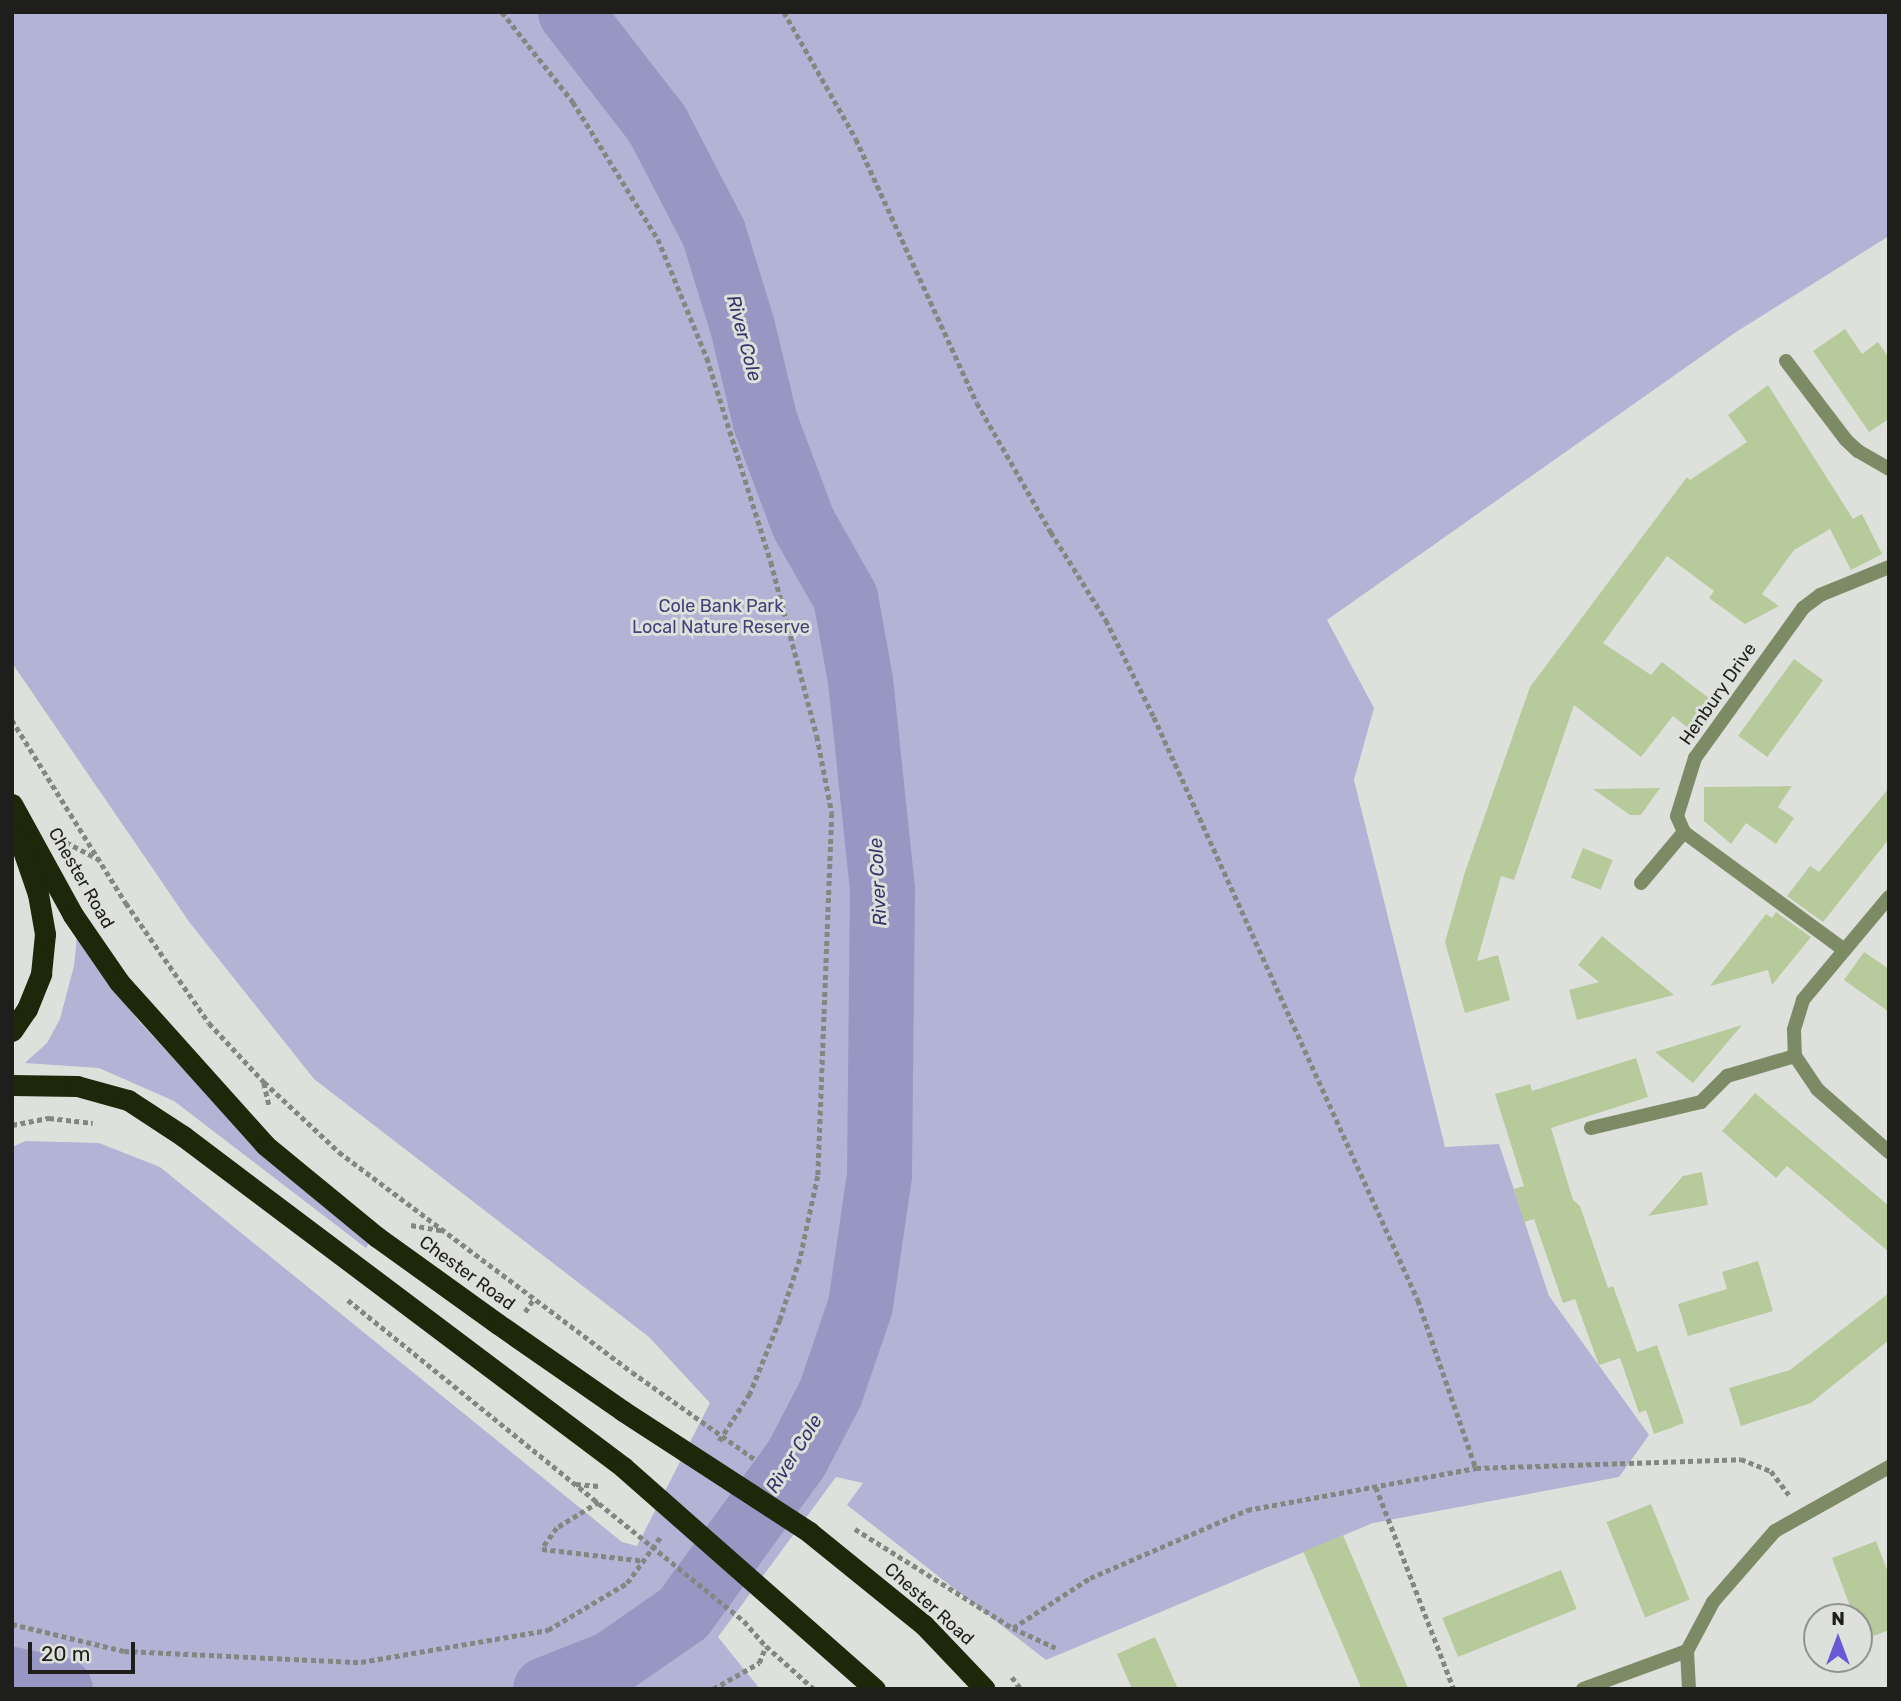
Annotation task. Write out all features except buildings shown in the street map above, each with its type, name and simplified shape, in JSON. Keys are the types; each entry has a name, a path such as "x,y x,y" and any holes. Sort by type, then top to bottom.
{"highway":[{"name":"Chester Road","path":"12,804 73,915 119,982 265,1145 377,1237 650,1428 809,1532 924,1625 985,1689"},
{"path":"12,817 38,894 45,934 41,974 27,1009 12,1031"},
{"path":"12,1085 77,1086 128,1100 183,1136 622,1466 770,1593 875,1689"}],"street":[{"path":"1786,361 1846,440 1858,451 1889,469"},
{"name":"Henbury Drive","path":"1684,832 1677,816 1695,758 1803,608 1820,595 1889,567"},
{"path":"1641,883 1684,832 1843,949"},
{"path":"1889,897 1803,1000 1794,1030 1795,1056 1817,1089 1889,1152"},
{"path":"1591,1128 1701,1102 1727,1076 1795,1056"},
{"path":"1689,1689 1686,1651 1713,1602 1775,1531 1889,1467"},
{"path":"1583,1689 1686,1651"}],"path":[{"path":"502,12 573,102 658,239 707,358 771,562 817,736 832,813 818,1175 800,1258 780,1320 750,1394 715,1450"},
{"path":"784,12 856,138 977,403 1105,620 1154,718 1418,1300 1476,1468"},
{"path":"12,720 99,860 209,1023 264,1082 339,1152 616,1359 758,1461"},
{"path":"65,841 99,860"},
{"path":"264,1082 271,1111"},
{"path":"12,1125 49,1118 101,1125"},
{"path":"406,1225 444,1231"},
{"path":"344,1297 744,1621 766,1646 814,1689"},
{"path":"1013,1628 1090,1578 1247,1510 1476,1468 1741,1459 1771,1471 1804,1515"},
{"path":"576,1484 600,1486"},
{"path":"1376,1487 1454,1689"},
{"path":"599,1502 557,1528 541,1549 645,1561"},
{"path":"848,1524 1013,1628 1056,1648"},
{"path":"12,1624 124,1651 361,1662 548,1630 627,1583 666,1528"},
{"path":"713,1689 759,1663 766,1646"}],"green space":[{"name":"Cole Bank Park Local Nature Reserve","path":"12,12 1889,12 1889,236 1736,332 1327,620 1374,708 1354,780 1445,1147 1499,1144 1549,1296 1649,1435 1619,1477 1373,1523 1046,1660 847,1505 863,1483 836,1477 718,1637 760,1689 12,1689 12,1147 26,1141 99,1143 160,1167 622,1542 637,1546 710,1403 649,1337 314,1079 190,923 12,663"},
{"path":"77,936 137,1019 249,1140 371,1240 366,1248 174,1101 99,1068 25,1063 47,1043 60,1019 74,966"}],"waterway":[{"name":"River Cole","path":"545,1689 611,1663 683,1613 796,1458 830,1393 860,1305 879,1174 882,889 860,680 845,597 803,523 765,422 742,326 713,232 657,124 570,12"},
{"name":"River Cole","path":"12,1679 60,1689"}]}
